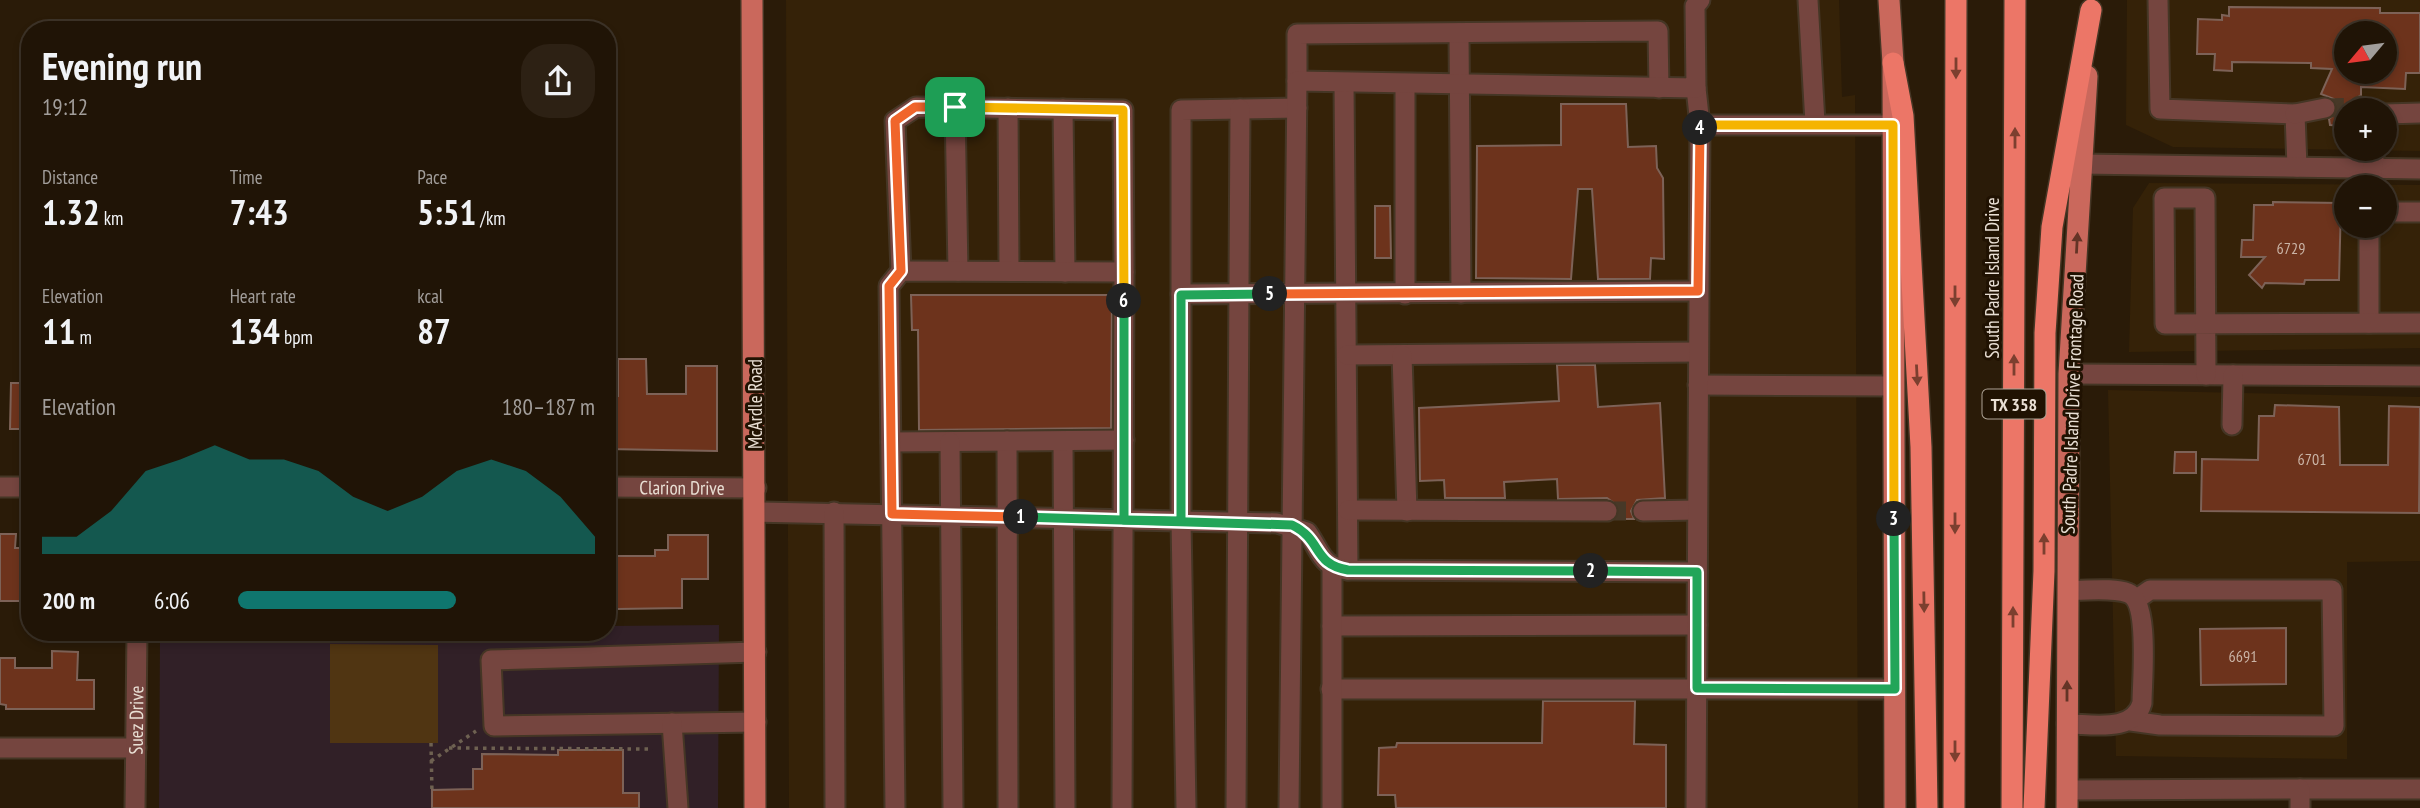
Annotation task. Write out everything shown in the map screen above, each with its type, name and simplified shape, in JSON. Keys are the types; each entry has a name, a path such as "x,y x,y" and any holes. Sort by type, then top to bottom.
{"highway":[{"name":"South Padre Island Drive","path":"1954,808 1956,0"},
{"name":"South Padre Island Drive","path":"2012,808 2015,0"},
{"path":"2034,808 2044,571 2045,333 2051,240 2091,5"},
{"path":"1893,63 1903,116 1921,447 1927,808"}],"main road":[{"name":"McArdle Road","path":"752,0 756,488 755,808"},
{"path":"1889,0 1893,63 1895,808"},
{"name":"South Padre Island Drive Frontage Road","path":"2067,799 2069,374 2091,5"}],"street":[{"path":"1696,808 1700,125 1696,88 1695,6 1700,0"},
{"path":"1808,0 1815,123"},
{"path":"2158,0 2160,109 2295,114 2326,108"},
{"path":"1289,808 1297,34 1658,31 1659,88"},
{"path":"1459,33 1461,293"},
{"path":"1297,81 1344,84 1696,88"},
{"path":"1332,808 1332,626 1348,510 1344,84"},
{"path":"1405,85 1405,293"},
{"path":"895,808 889,286 901,271 895,121 915,107 955,107 1123,110 1122,808"},
{"path":"955,107 958,271"},
{"path":"1008,108 1009,271"},
{"path":"1186,808 1181,521 1181,110 1297,108"},
{"path":"1063,109 1065,272"},
{"path":"1236,808 1240,109"},
{"path":"2397,114 2420,113"},
{"path":"2295,114 2297,167"},
{"path":"1700,125 1893,125"},
{"path":"2081,164 2420,169"},
{"path":"2164,166 2165,324 2420,323"},
{"path":"2204,166 2206,375"},
{"path":"2164,198 2205,198"},
{"path":"2397,212 2420,212"},
{"path":"2369,323 2370,238"},
{"path":"901,271 1124,272"},
{"path":"1181,295 1698,291"},
{"path":"1346,355 1698,352"},
{"path":"1402,355 1407,510"},
{"path":"2069,374 2420,376"},
{"path":"2232,425 2233,375"},
{"path":"1698,385 1894,386"},
{"path":"891,442 1124,440"},
{"path":"1007,441 1008,808"},
{"path":"1063,441 1065,808"},
{"path":"950,442 953,808"},
{"path":"0,487 21,486"},
{"name":"Clarion Drive","path":"616,487 756,488"},
{"path":"1348,510 1607,511"},
{"path":"1643,510 1698,510"},
{"path":"756,512 1292,525 1307,532 1322,559 1340,569 1697,572"},
{"path":"834,512 835,808"},
{"path":"2068,590 2128,593 2137,599 2142,613 2142,703 2139,715 2131,721"},
{"path":"2067,724 2131,721 2160,725 2334,726 2332,590 2150,590 2137,599"},
{"path":"1332,626 1697,625"},
{"name":"Suez Drive","path":"135,808 136,641"},
{"path":"756,652 491,660 494,726 756,722"},
{"path":"1331,689 1895,689"},
{"path":"673,723 678,808"},
{"path":"0,748 136,748"},
{"path":"2067,799 2300,799 2420,789"}],"path":[{"path":"430,761 494,719"},
{"path":"431,743 432,794"},
{"path":"449,748 653,749"}],"shaded area":[{"path":"786,0 1839,0 1842,97 1855,95 1858,808 789,808"},
{"path":"2127,0 2420,0 2420,151 2397,151 2397,98 2334,98 2334,150 2173,147 2126,125"},
{"path":"2149,183 2334,184 2334,238 2397,238 2397,185 2420,185 2420,348 2129,352 2133,208"},
{"path":"2108,390 2420,397 2420,561 2347,562 2347,759 2116,756"},
{"path":"719,625 718,808 159,808 160,641 616,641 616,626"},
{"path":"330,644 438,645 438,743 330,743"}],"building":[{"path":"2229,7 2380,8 2380,13 2420,13 2420,73 2406,73 2405,89 2361,87 2361,95 2356,98 2334,99 2321,94 2332,69 2311,68 2311,63 2232,62 2232,71 2214,70 2215,54 2197,54 2198,19 2222,20 2222,15 2229,16"},
{"path":"1561,104 1626,104 1628,147 1656,146 1657,168 1663,178 1664,259 1651,258 1650,279 1598,279 1592,189 1578,189 1571,279 1476,278 1477,146 1561,145"},
{"path":"2334,115 2334,125 2330,125 2329,119"},
{"path":"2273,202 2334,203 2334,238 2340,238 2339,280 2305,280 2304,284 2265,283 2262,288 2249,275 2265,257 2241,257 2242,240 2253,240 2254,205 2273,205"},
{"path":"1375,206 1390,206 1391,258 1375,258"},
{"path":"911,295 1112,295 1111,428 919,430 918,330 912,330"},
{"path":"618,359 646,359 647,394 686,394 686,366 717,366 717,451 616,449"},
{"path":"1557,365 1595,365 1598,407 1660,403 1665,498 1637,500 1631,511 1634,519 1616,519 1618,506 1607,498 1558,499 1557,479 1504,482 1505,498 1445,498 1444,480 1420,481 1419,408 1559,401"},
{"path":"11,383 21,383 21,429 10,429"},
{"path":"2275,405 2339,407 2340,465 2388,465 2389,406 2420,407 2419,513 2201,511 2202,459 2258,460 2259,416 2274,416"},
{"path":"2175,452 2196,452 2196,473 2174,473"},
{"path":"0,534 16,534 15,548 21,548 21,601 0,601"},
{"path":"668,535 708,535 708,579 682,579 682,608 617,609 616,556 655,556 655,550 668,550"},
{"path":"2286,628 2286,684 2201,685 2200,629"},
{"path":"52,651 78,652 77,680 94,680 94,709 6,709 6,705 0,704 0,658 15,658 15,668 52,668"},
{"path":"1543,701 1635,701 1634,744 1666,745 1666,808 1396,808 1395,795 1378,795 1379,748 1396,747 1397,743 1542,743"},
{"path":"558,750 623,750 623,793 639,793 639,808 432,808 432,790 473,789 473,769 482,769 482,754 558,755"}],"tunnel":[{"path":"2325,108 2334,108"},
{"path":"1607,511 1643,511"}],"route":[{"path":"955,107 915,107 895,121 901,271 889,286 892,514 1124,520 1276,523 1292,525 1307,532 1322,559 1332,568 1348,570 1697,572 1697,688 1895,689 1893,125 1700,125 1698,291 1181,295 1181,521 1124,520 1123,110 955,107"}]}
